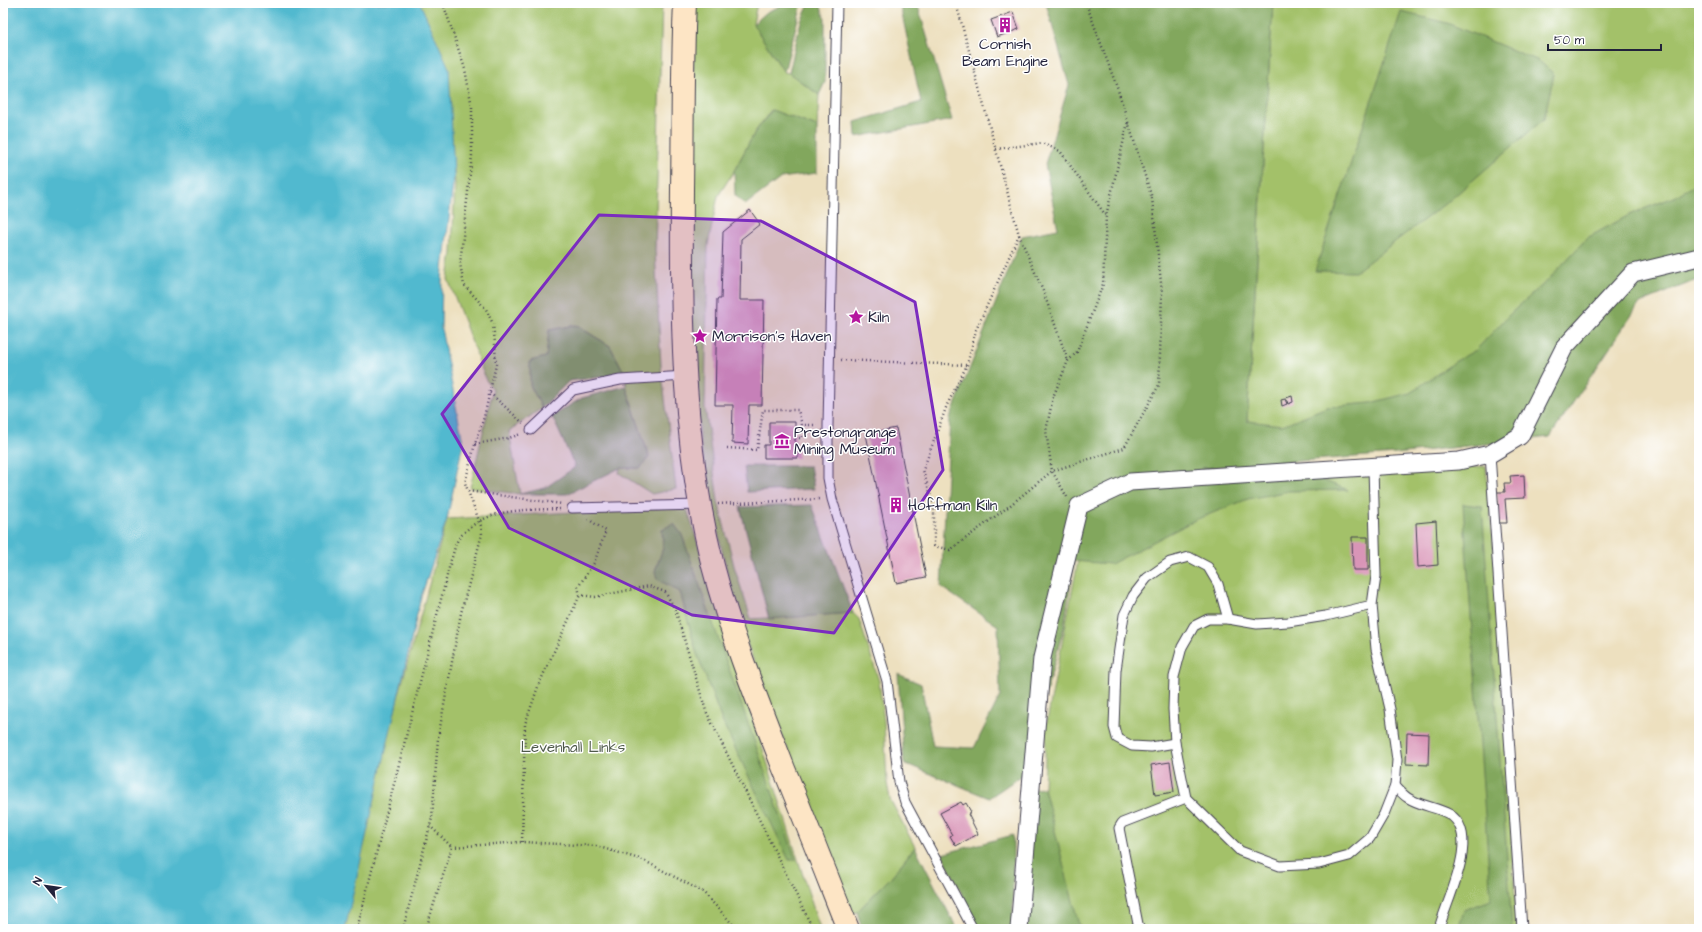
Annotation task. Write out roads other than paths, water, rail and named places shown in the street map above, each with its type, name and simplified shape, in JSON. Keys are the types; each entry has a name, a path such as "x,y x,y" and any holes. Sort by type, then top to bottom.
{"main road":[{"path":"685,3 682,251 686,376 691,440 701,505 713,565 735,639 759,706 848,929"}],"street":[{"path":"1019,929 1042,658 1079,506 1130,482 1459,461 1490,454 1520,436 1564,348 1633,272 1699,257"}],"lane":[{"path":"837,3 829,360 828,478 832,499 887,681 899,782 905,802 973,929"},
{"path":"531,430 573,390 620,380 686,376"},
{"path":"1490,454 1522,929"},
{"path":"1372,467 1376,576 1372,605 1376,650 1390,709 1397,760 1395,786 1384,814 1370,838 1349,856 1319,864 1280,866 1240,851 1186,798 1175,743 1174,677 1182,647 1194,626 1208,618 1228,619 1256,624 1288,622 1326,616 1372,605"},
{"path":"572,508 701,505"},
{"path":"1175,743 1151,746 1132,746 1117,738 1114,727 1116,670 1124,615 1133,596 1147,578 1170,562 1189,557 1208,566 1218,584 1228,619"},
{"path":"1395,786 1408,798 1449,814 1459,824 1462,840 1460,870 1439,929"},
{"path":"1139,929 1119,828 1122,823 1186,798"}],"water":[{"path":"3,3 420,3 449,68 454,175 442,278 441,328 463,443 447,519 421,597 345,929 3,929"}],"place":[{"name":"Cornish Beam Engine","path":"1005,25"},
{"name":"Kiln","path":"856,317"},
{"name":"Morrison's Haven","path":"700,336"},
{"name":"Prestongrange Mining Museum","path":"782,441"},
{"name":"Hoffman Kiln","path":"896,505"}],"park label":[{"name":"Levenhall Links","path":"573,747"}]}
